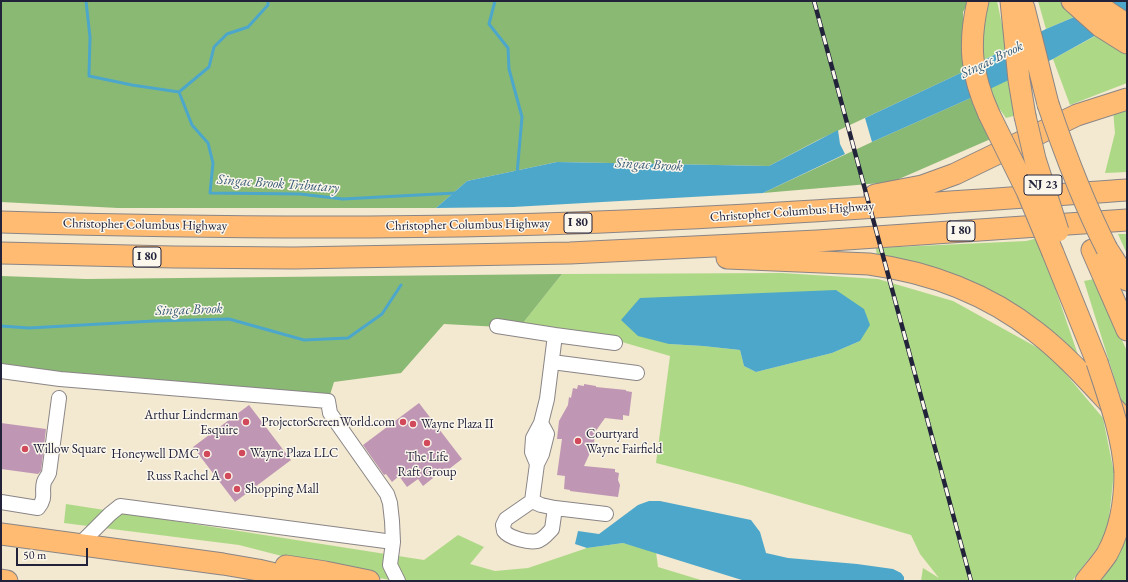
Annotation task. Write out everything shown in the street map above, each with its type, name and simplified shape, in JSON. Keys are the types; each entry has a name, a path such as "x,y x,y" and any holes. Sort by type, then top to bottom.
{"highway":[{"path":"978,1 972,34 972,61 981,95 1027,191 1059,252"},
{"name":"NJ 23","path":"1011,1 1022,31 1019,80 1025,116 1035,159 1059,252 1097,362 1122,441 1125,472 1124,504 1120,522 1107,554 1086,581"},
{"path":"1020,1 1024,8 1022,31 1042,77 1063,166 1076,207 1100,249 1127,280"},
{"path":"1087,4 1108,32 1127,43"},
{"path":"792,213 906,190 939,180 955,174 1077,115 1127,99"},
{"name":"Christopher Columbus Highway","path":"1,222 248,227 453,226 661,220 792,213 1127,190"},
{"name":"I 80","path":"1,253 144,257 286,258 570,253 817,241 1127,220"},
{"path":"1100,249 1127,330"},
{"path":"570,253 869,264 903,269 937,279 988,300 1036,332 1063,356 1127,422"},
{"path":"1,534 223,564 258,570 305,581"},
{"path":"223,564 236,558 325,572 369,581"},
{"path":"1,580 7,581"}],"main road":[{"path":"1087,4 1127,22"}],"lane":[{"path":"497,326 615,343"},
{"path":"555,335 547,399 541,423 533,438 532,452 537,464 532,501 504,521 504,531 510,537 536,541 541,539 552,529 555,508"},
{"path":"552,362 637,373"},
{"path":"1,371 60,379 328,401 330,413 387,494 392,513 393,542 390,565 398,581"},
{"path":"1,502 38,508 43,500 44,481 49,473 59,398"},
{"path":"532,501 541,505 555,508 606,514"},
{"path":"80,545 110,514 120,506 393,542"}],"green space":[{"path":"1,1 969,1 963,12 965,71 818,140 769,166 557,162 467,181 436,208 118,208 1,202"},
{"path":"988,1 997,1 1007,48 984,60 981,25"},
{"path":"1038,1 1061,1 1074,17 1046,29"},
{"path":"1099,34 1127,49 1127,83 1070,105 1053,59"},
{"path":"1010,79 1017,115 1006,118 988,93 988,89"},
{"path":"973,97 993,138 892,182 763,193 872,142"},
{"path":"1127,108 1127,172 1105,173 1115,133 1113,110"},
{"path":"1118,234 1127,234 1127,254"},
{"path":"1038,238 1078,355 1060,337 1037,325 877,258 876,248 1026,241"},
{"path":"782,273 878,279 953,301 1049,354 1103,418 1114,473 1107,535 1072,581 921,581 923,568 939,578 920,554 911,535 741,485 656,463 670,356 598,335 519,328 562,274","holes":["860,341 832,353 756,372 744,366 740,350 669,344"]},
{"path":"562,274 519,328 444,324 401,373 334,382 329,398 1,366 1,276 86,279"},
{"path":"1094,279 1127,351 1127,412 1124,409 1084,281"},
{"path":"66,504 424,560 458,535 484,547 470,564 495,571 528,568 587,548 623,543 656,552 658,567 704,581 397,581 348,573 239,545 64,523"},
{"path":"1127,521 1127,581 1097,581"}],"water":[{"path":"1112,1 1127,1 1127,18 1053,59 872,142 865,118 965,71 1046,29"},
{"path":"838,130 840,144 845,154 763,193 513,207 436,208 467,181 557,162 769,166"},
{"path":"836,290 864,309 870,325 860,341 832,353 756,372 744,366 740,350 669,344 638,336 621,320 640,298"},
{"path":"649,501 660,501 751,520 760,532 766,553 788,558 857,564 893,569 901,573 904,577 904,581 745,581 623,543 587,548 575,544 578,531 599,534 638,505"}],"building":[{"name":"Courtyard Wayne Fairfield","path":"584,384 632,392 629,416 623,415 623,420 605,418 595,432 594,444 584,466 615,469 615,472 619,473 618,480 620,485 618,497 564,489 565,476 557,475 562,439 557,439 559,421 568,405 569,397 571,398 573,388 577,389 578,385 584,386"},
{"name":"Wayne Plaza II","path":"419,403 462,459 440,476 438,474 423,486 418,479 407,487 399,476 392,482 386,474 384,475 363,445"},
{"name":"Wayne Plaza LLC","path":"249,405 291,460 235,502 193,447"},
{"name":"Willow Square","path":"1,423 46,429 41,471 38,474 1,469"}],"waterway":[{"path":"86,1 90,37 89,76 132,85 179,92"},
{"name":"Singac Brook Tributary","path":"268,1 268,5 248,27 227,34 214,47 209,67 179,92 192,125 208,143 213,163 210,193 300,194 343,199 456,193"},
{"path":"495,1 489,24 508,48 509,69 522,117 517,174"},
{"name":"Singac Brook","path":"1,326 29,328 154,321 229,319 304,340 348,338 382,314 401,285"}],"railway":[{"path":"814,1 971,581"}],"place":[{"name":"Arthur Linderman Esquire","path":"246,422"},
{"name":"ProjectorScreenWorld.com","path":"403,422"},
{"name":"Wayne Plaza II","path":"413,424"},
{"name":"Courtyard Wayne Fairfield","path":"578,441"},
{"name":"The Life Raft Group","path":"427,443"},
{"name":"Willow Square","path":"25,449"},
{"name":"Wayne Plaza LLC","path":"242,453"},
{"name":"Honeywell DMC","path":"207,454"},
{"name":"Russ Rachel A","path":"228,476"},
{"name":"Shopping Mall","path":"237,489"}]}
